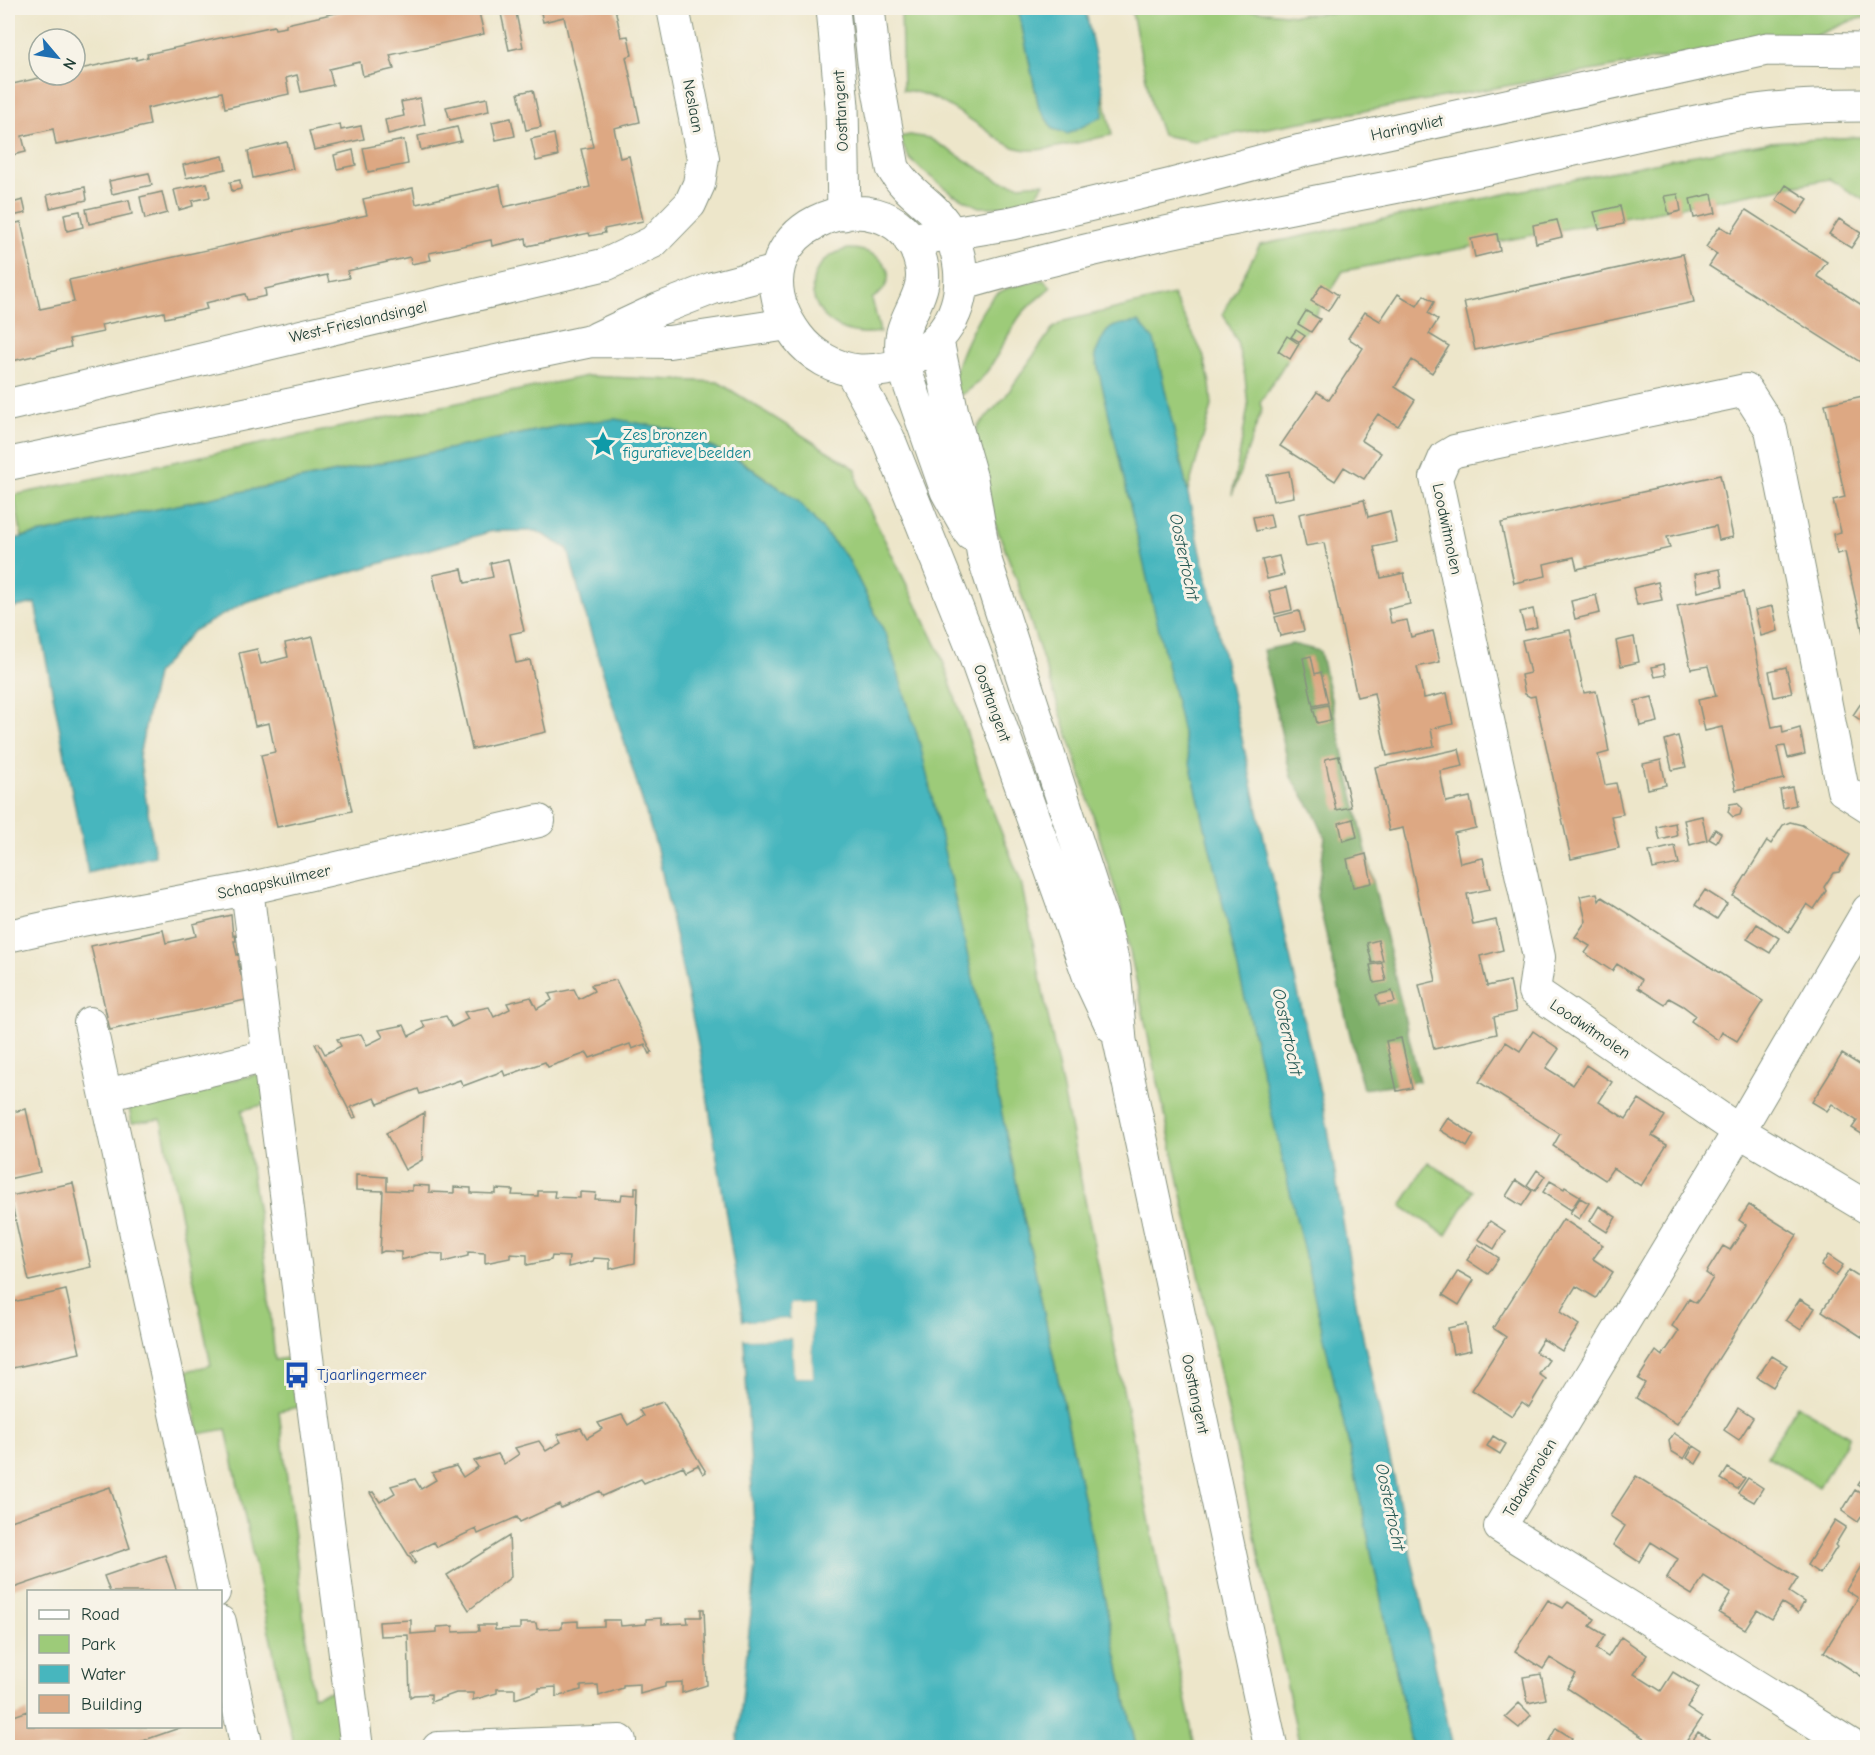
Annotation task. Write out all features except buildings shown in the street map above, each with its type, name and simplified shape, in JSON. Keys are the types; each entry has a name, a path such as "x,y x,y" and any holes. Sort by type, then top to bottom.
{"main road":[{"name":"Oosttangent","path":"833,8 842,106 844,214"},
{"path":"868,8 874,62 893,168 901,182 934,211 949,232 958,252 961,284 957,305 949,324 937,341 922,355 903,365 877,371 851,370 825,361 804,345 788,324 779,298 777,271 784,253 794,237 809,225 825,217 863,212 881,217 898,226 910,240 919,256 923,275 920,294 903,330 901,347 903,365"},
{"name":"Haringvliet","path":"910,240 1012,223 1172,185 1301,151 1767,49 1868,50"},
{"path":"961,284 1018,267 1182,228 1295,208 1486,169 1739,113 1827,105 1868,105"},
{"name":"Oosttangent","path":"937,341 952,412 970,479 984,557 1103,923 1114,968 1120,1041 1271,1748"},
{"name":"Oosttangent","path":"903,365 947,491 984,557"},
{"name":"Oosttangent","path":"851,370 888,438 972,644 1090,981 1120,1041"}],"street":[{"name":"Neslaan","path":"673,8 703,158 699,184 690,204"},
{"name":"West-Frieslandsingel","path":"8,405 607,264 653,242 690,204"},
{"path":"591,341 659,309 713,288 777,271"},
{"path":"8,464 591,341 669,342 723,332 788,324"},
{"name":"Loodwitmolen","path":"1868,806 1843,790 1771,429 1746,390 1455,451 1445,457 1436,478 1539,957 1534,991 1739,1131 1868,1209"},
{"name":"Schaapskuilmeer","path":"8,936 247,889 539,821"},
{"path":"247,889 357,1748"},
{"path":"1739,1131 1868,910"},
{"path":"90,1023 214,1590"},
{"path":"106,1095 267,1056"},
{"name":"Tabaksmolen","path":"1739,1131 1500,1527 1856,1748"},
{"path":"222,1631 247,1748"},
{"path":"438,1748 620,1741"}],"green space":[{"path":"901,8 1018,8 1039,108 1103,116 1103,92 1112,135 1053,148 1021,149 1004,142 937,100 903,90"},
{"path":"1131,8 1229,8 1295,15 1385,8 1867,8 1868,17 1853,20 1808,39 1710,50 1194,141 1162,135 1152,107"},
{"path":"910,135 929,138 998,180 1018,185 1044,183 1032,203 979,207 953,194 909,158 899,137"},
{"path":"1867,138 1867,202 1829,179 1343,271 1260,403 1262,409 1232,495 1248,407 1245,376 1237,342 1223,313 1260,245 1673,159 1768,142"},
{"path":"848,249 865,251 880,259 888,272 888,281 883,290 872,299 880,332 856,332 837,326 823,315 815,301 813,285 817,270 829,257"},
{"path":"1044,280 1051,287 1020,316 979,382 958,396 954,382 956,369 970,334 989,301 1006,289"},
{"path":"1173,295 1203,354 1210,383 1212,406 1187,494 1154,340 1348,1441 1412,1747 1300,1747 1120,905 1080,772 1016,578 996,526 975,441 977,427 1005,397 1052,329 1064,321"},
{"path":"587,376 718,382 856,469 858,486 940,652 991,806 1021,882 1195,1747 1136,1747 976,992 887,637 848,559 798,501 736,457 569,424 22,537 14,495"},
{"path":"1292,644 1320,651 1419,1081 1363,1089 1317,896 1325,837 1313,811 1291,777 1263,650"},
{"path":"264,1073 267,1104 242,1110 265,1259 275,1360 299,1356 304,1406 279,1411 313,1696 338,1689 342,1747 282,1747 293,1744 226,1429 199,1434 187,1371 211,1365 161,1119 132,1123 128,1103"},
{"path":"1428,1162 1473,1191 1446,1235 1401,1206"},
{"path":"1797,1405 1849,1436 1819,1487 1767,1456"}],"water":[{"path":"1018,8 1085,8 1103,92 1103,116 1068,134 1053,129 1039,108"},
{"name":"Oostertocht","path":"1139,322 1154,340 1327,1124 1358,1314 1453,1747 1412,1747 1348,1441 1095,355 1106,332 1114,326"},
{"path":"615,419 671,429 736,458 798,501 848,559 887,637 920,744 976,992 1136,1747 737,1747 756,1564 744,1339 792,1338 794,1377 813,1377 811,1303 790,1304 790,1319 743,1321 701,1058 657,849 583,607 568,549 537,531 493,531 246,602 193,631 156,674 139,756 155,856 88,873 35,603 8,609 8,540 569,424"}],"pier":[{"path":"811,1303 813,1377 794,1377 792,1338 744,1339 744,1336 794,1335 797,1374 810,1374 808,1306 793,1307 791,1322 743,1324 743,1321 790,1319 790,1304"}],"place":[{"name":"Zes bronzen figuratieve beelden","path":"603,444"},
{"name":"Tjaarlingermeer","path":"297,1375"}]}
